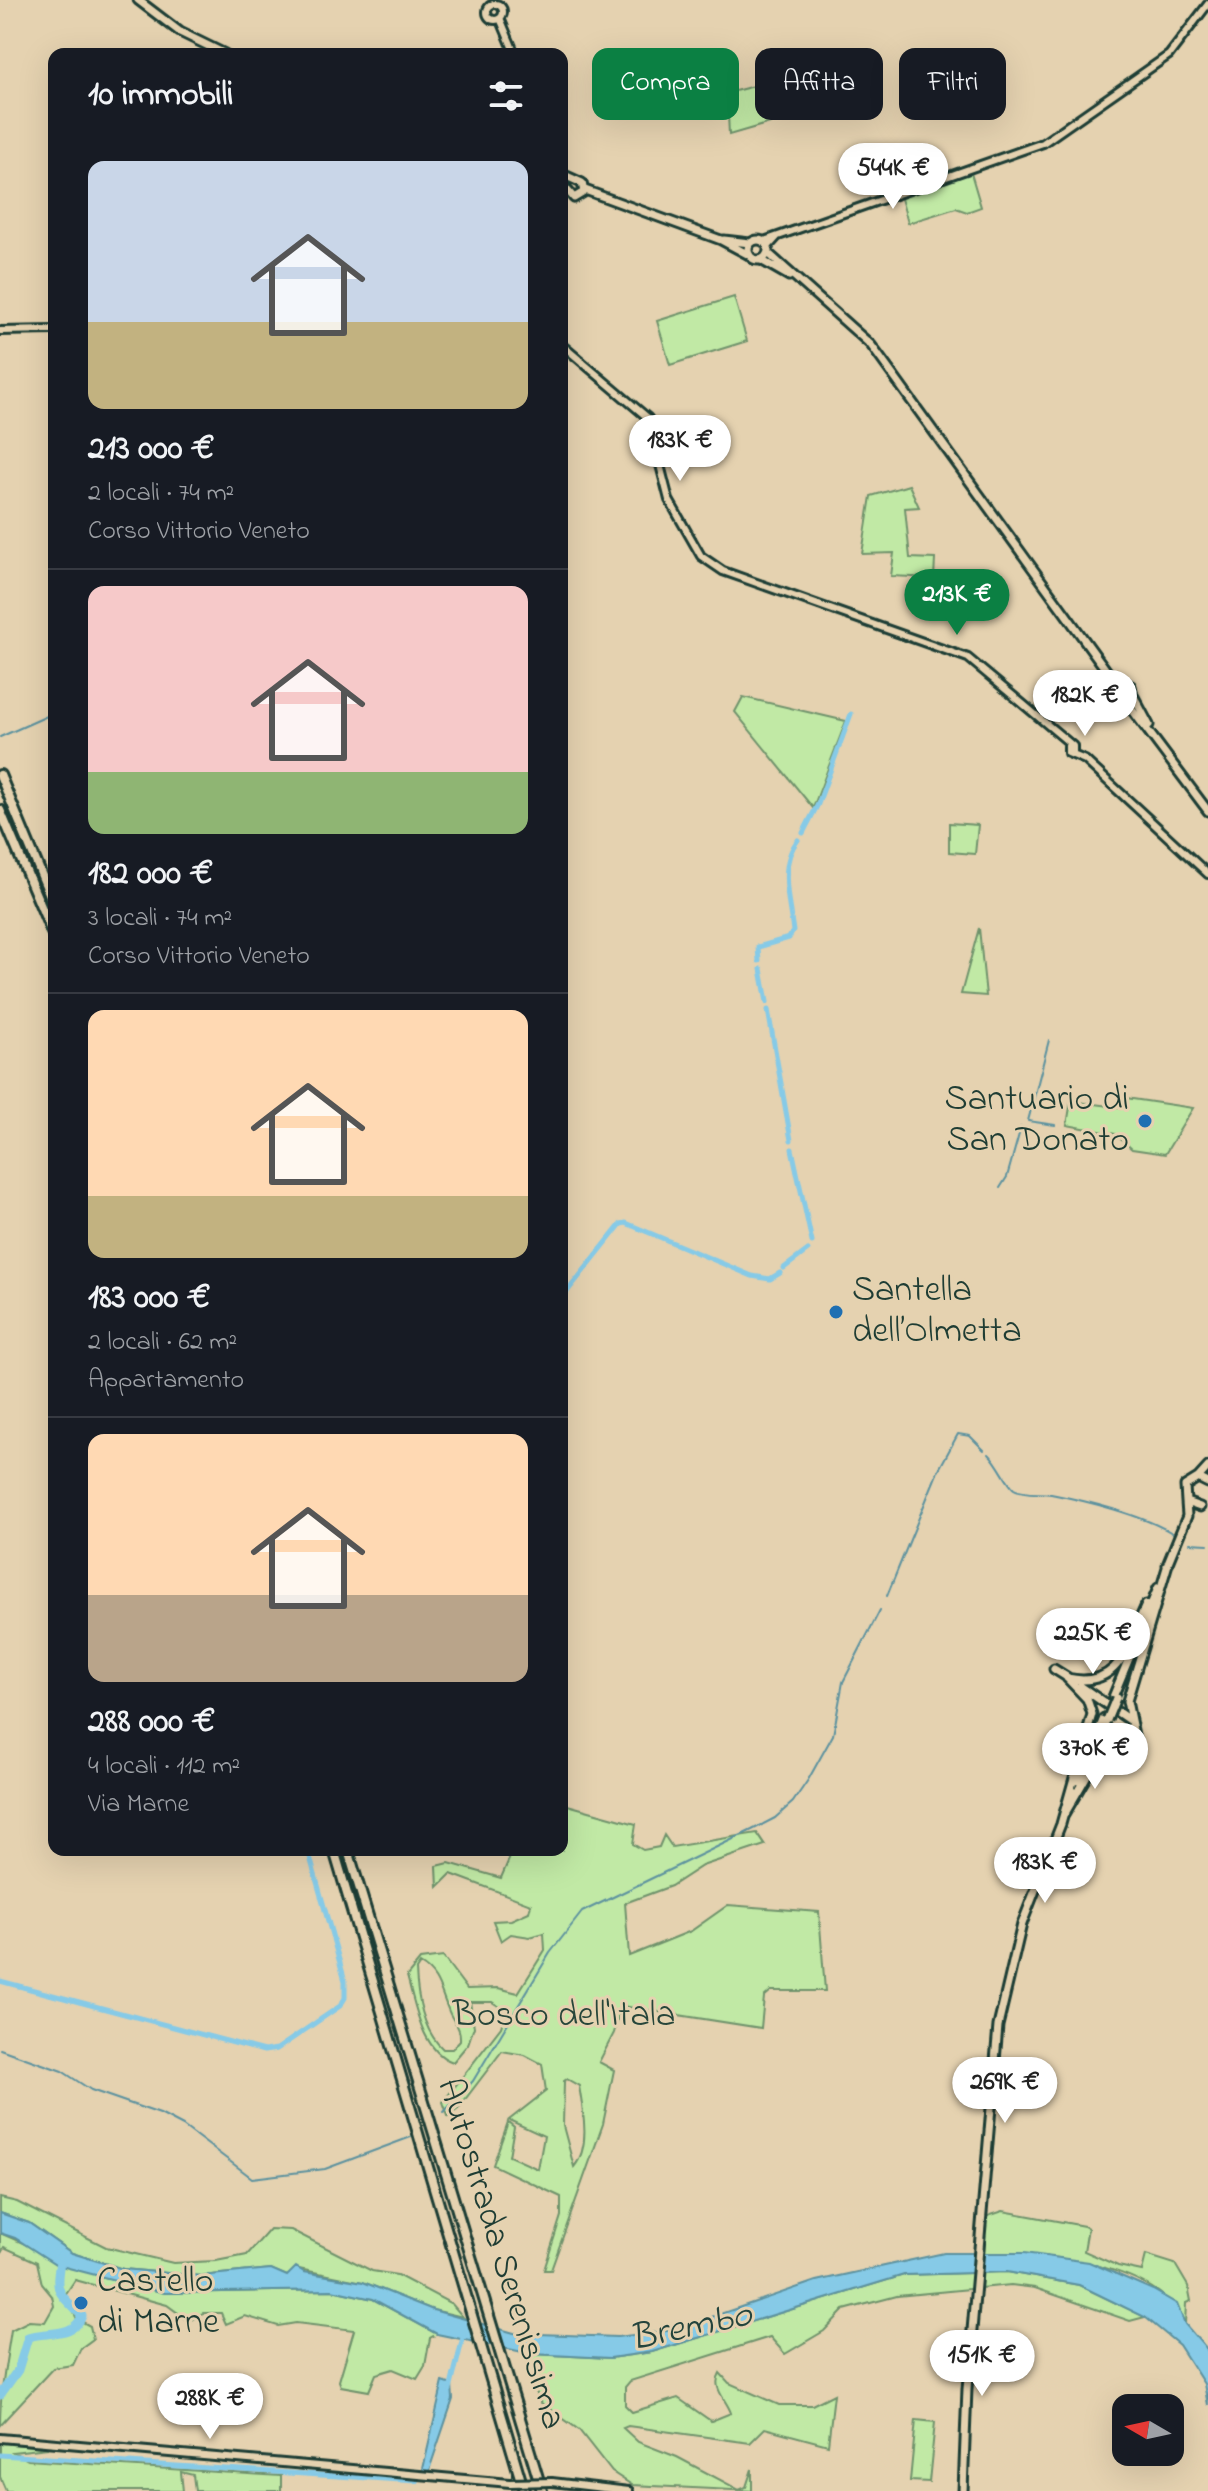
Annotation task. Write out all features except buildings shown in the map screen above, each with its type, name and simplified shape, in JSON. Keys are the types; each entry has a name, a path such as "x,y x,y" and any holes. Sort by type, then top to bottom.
{"highway":[{"path":"0,775 48,891"},
{"path":"0,810 48,923"},
{"name":"Autostrada Serenissima","path":"336,1856 487,2355 524,2491"},
{"name":"Autostrada Serenissima","path":"350,1856 504,2357 542,2491"}],"main road":[{"path":"138,0 180,32 213,48"},
{"path":"568,177 582,183 585,190 721,240 761,260 794,279 841,316 871,345 1109,674 1120,683 1130,685 1155,738"},
{"path":"568,191 574,198 582,196 585,190"},
{"path":"721,240 750,243 757,239 794,279"},
{"path":"749,255 750,243"},
{"path":"761,260 767,247"},
{"path":"1109,674 1112,693 1120,704 1133,711 1155,738 1208,811"},
{"path":"1112,693 1120,683"},
{"path":"1120,704 1128,702 1133,695"},
{"path":"963,2491 975,2302 1003,2000 1022,1924 1187,1516 1185,1486 1208,1468"},
{"path":"1198,1478 1208,1481 1208,1468"},
{"path":"1186,1502 1200,1507"},
{"path":"1187,1516 1208,1502"},
{"path":"1101,1700 1100,1688 1117,1666 1168,1564"},
{"path":"1064,1815 1093,1765 1122,1751 1135,1740 1127,1701 1168,1564"},
{"path":"1054,1669 1133,1725"},
{"path":"1067,1678 1088,1681 1107,1677"},
{"path":"1061,1824 1092,1714 1087,1699 1067,1678"},
{"path":"1106,1719 1104,1741 1110,1748 1122,1751"}],"street":[{"path":"500,18 494,20 487,14 495,2 503,10 500,18 512,48"},
{"path":"767,247 777,237 1002,158 1057,134 1161,62 1174,50 1208,4"},
{"path":"0,331 48,330"},
{"path":"568,351 595,376 604,378 635,403 648,418 669,500 701,556 723,571 968,658 1096,769 1208,874"},
{"path":"1192,857 1208,864"},
{"path":"0,2438 510,2483 552,2482 629,2491"}],"green space":[{"path":"755,86 755,120 780,120 729,135 728,120 739,120 739,90"},
{"path":"971,173 981,207 967,212 956,208 908,223 900,195"},
{"path":"734,297 747,341 670,365 657,321"},
{"path":"909,485 919,507 905,508 910,558 935,559 934,578 891,576 894,553 862,554 871,496"},
{"path":"743,697 846,721 813,808 735,712"},
{"path":"949,823 978,825 975,854 949,852"},
{"path":"979,928 986,996 961,994"},
{"path":"1126,1098 1193,1108 1165,1154 1132,1149 1115,1134 1067,1125 1071,1101 1125,1108"},
{"name":"Bosco dell'Itala","path":"568,1805 636,1824 633,1844 643,1850 659,1847 664,1835 672,1847 757,1833 765,1845 702,1866 671,1886 625,1903 629,1956 691,1931 728,1905 819,1912 825,1991 771,1991 764,1997 761,2028 621,2006 614,2033 599,2062 614,2070 603,2124 551,2270 544,2270 561,2216 561,2197 493,2165 508,2122 514,2127 509,2156 538,2169 544,2136 509,2120 546,2091 542,2064 525,2055 502,2051 457,2110 448,2116 443,2102 501,2027 506,2011 492,2002 470,2002 474,2027 468,2044 453,2062 442,2057 427,2038 407,1976 420,1960 443,1957 467,1989 498,1988 518,1993 545,1950 544,1933 530,1937 511,1934 501,1941 493,1921 511,1920 529,1912 531,1904 451,1874 438,1887 437,1866 449,1863 501,1878 510,1856 568,1856","holes":["420,1964 435,1978 459,2031 460,2040 452,2049 443,2049 426,2023 416,1970","567,2079 579,2086 584,2139 583,2149 574,2167 563,2126 564,2081"]},
{"path":"0,2198 17,2202 106,2247 173,2263 216,2261 247,2255 270,2229 291,2230 372,2271 397,2275 452,2304 463,2317 433,2310 363,2282 299,2269 287,2276 271,2269 201,2276 123,2269 72,2253 29,2223 0,2213"},
{"path":"1003,2211 1084,2226 1088,2228 1084,2251 1118,2266 1142,2271 1146,2255 1175,2264 1188,2286 1191,2301 1186,2303 1185,2324 1171,2303 1151,2287 1126,2275 1067,2259 984,2253 985,2217"},
{"path":"0,2233 94,2274 165,2293 332,2290 373,2299 437,2334 430,2338 425,2366 417,2379 393,2369 376,2374 369,2391 341,2386 339,2381 354,2330 296,2323 278,2326 245,2316 226,2324 221,2313 203,2313 189,2321 167,2305 75,2280 65,2295 77,2319 90,2326 93,2339 81,2348 73,2365 53,2368 0,2425 11,2330 29,2321 45,2322 54,2306 52,2296 42,2284 37,2262 4,2247 0,2254"},
{"path":"1007,2272 1079,2285 1145,2317 1130,2321 1035,2288 1011,2285 897,2296 844,2310 824,2331 785,2354 770,2337 630,2381 625,2387 625,2405 632,2412 678,2398 711,2421 731,2413 718,2389 720,2373 729,2383 779,2405 812,2405 834,2394 828,2445 765,2428 750,2443 628,2426 623,2428 638,2442 677,2457 739,2490 746,2487 752,2469 752,2491 632,2485 612,2472 579,2430 540,2402 527,2367 532,2354 610,2358 652,2352 904,2275"},
{"path":"916,2420 935,2422 929,2482 910,2481"},
{"path":"0,2442 48,2448 13,2452 28,2460 281,2476 281,2491 195,2491 193,2475 181,2472 183,2491 6,2491 0,2477"}],"water":[{"name":"Brembo","path":"0,2213 29,2223 72,2253 123,2269 201,2276 271,2269 287,2276 296,2267 304,2272 363,2282 433,2310 514,2333 617,2337 674,2330 816,2281 944,2253 1024,2253 1089,2262 1177,2304 1185,2324 1208,2351 1208,2405 1204,2384 1179,2345 1145,2317 1079,2285 1007,2272 904,2275 652,2352 610,2358 532,2354 437,2334 373,2299 332,2290 165,2293 57,2265 15,2238 0,2233"},
{"path":"443,2382 452,2385 453,2399 429,2470 423,2469"}],"waterway":[{"path":"803,833 818,804 851,714"},
{"path":"0,737 48,716"},
{"path":"759,961 758,947 789,938 793,931 787,872 788,860 798,840"},
{"path":"761,969 767,1002"},
{"path":"768,1010 791,1140"},
{"path":"1049,1040 1028,1121 1055,1125"},
{"path":"1000,1188 1007,1177 1021,1127"},
{"path":"792,1149 812,1242"},
{"path":"568,1290 621,1224 626,1223 752,1276 770,1279 780,1273"},
{"path":"784,1268 808,1250"},
{"path":"887,1596 938,1471 958,1434 970,1436 984,1450"},
{"path":"989,1454 1011,1486 1018,1491 1051,1494 1098,1505 1147,1521 1174,1534"},
{"path":"1190,1543 1208,1544"},
{"path":"444,2112 473,2081 550,1953 582,1912 752,1830 775,1818 793,1802 833,1735 843,1682 880,1610"},
{"path":"0,1981 264,2051 277,2049 340,2006 345,1998 345,1981 310,1856"},
{"path":"0,2049 62,2071 91,2090 160,2114 183,2126 252,2178 325,2169 411,2137"},
{"path":"0,2395 18,2370 28,2337 66,2331 73,2328 82,2316 63,2296 58,2285 61,2256"},
{"path":"450,2390 464,2333"},
{"path":"0,2455 417,2481 429,2465"}],"place":[{"name":"Santuario di San Donato","path":"1145,1121"},
{"name":"Santella dell’Olmetta","path":"836,1312"},
{"name":"Castello di Marne","path":"81,2303"}]}
